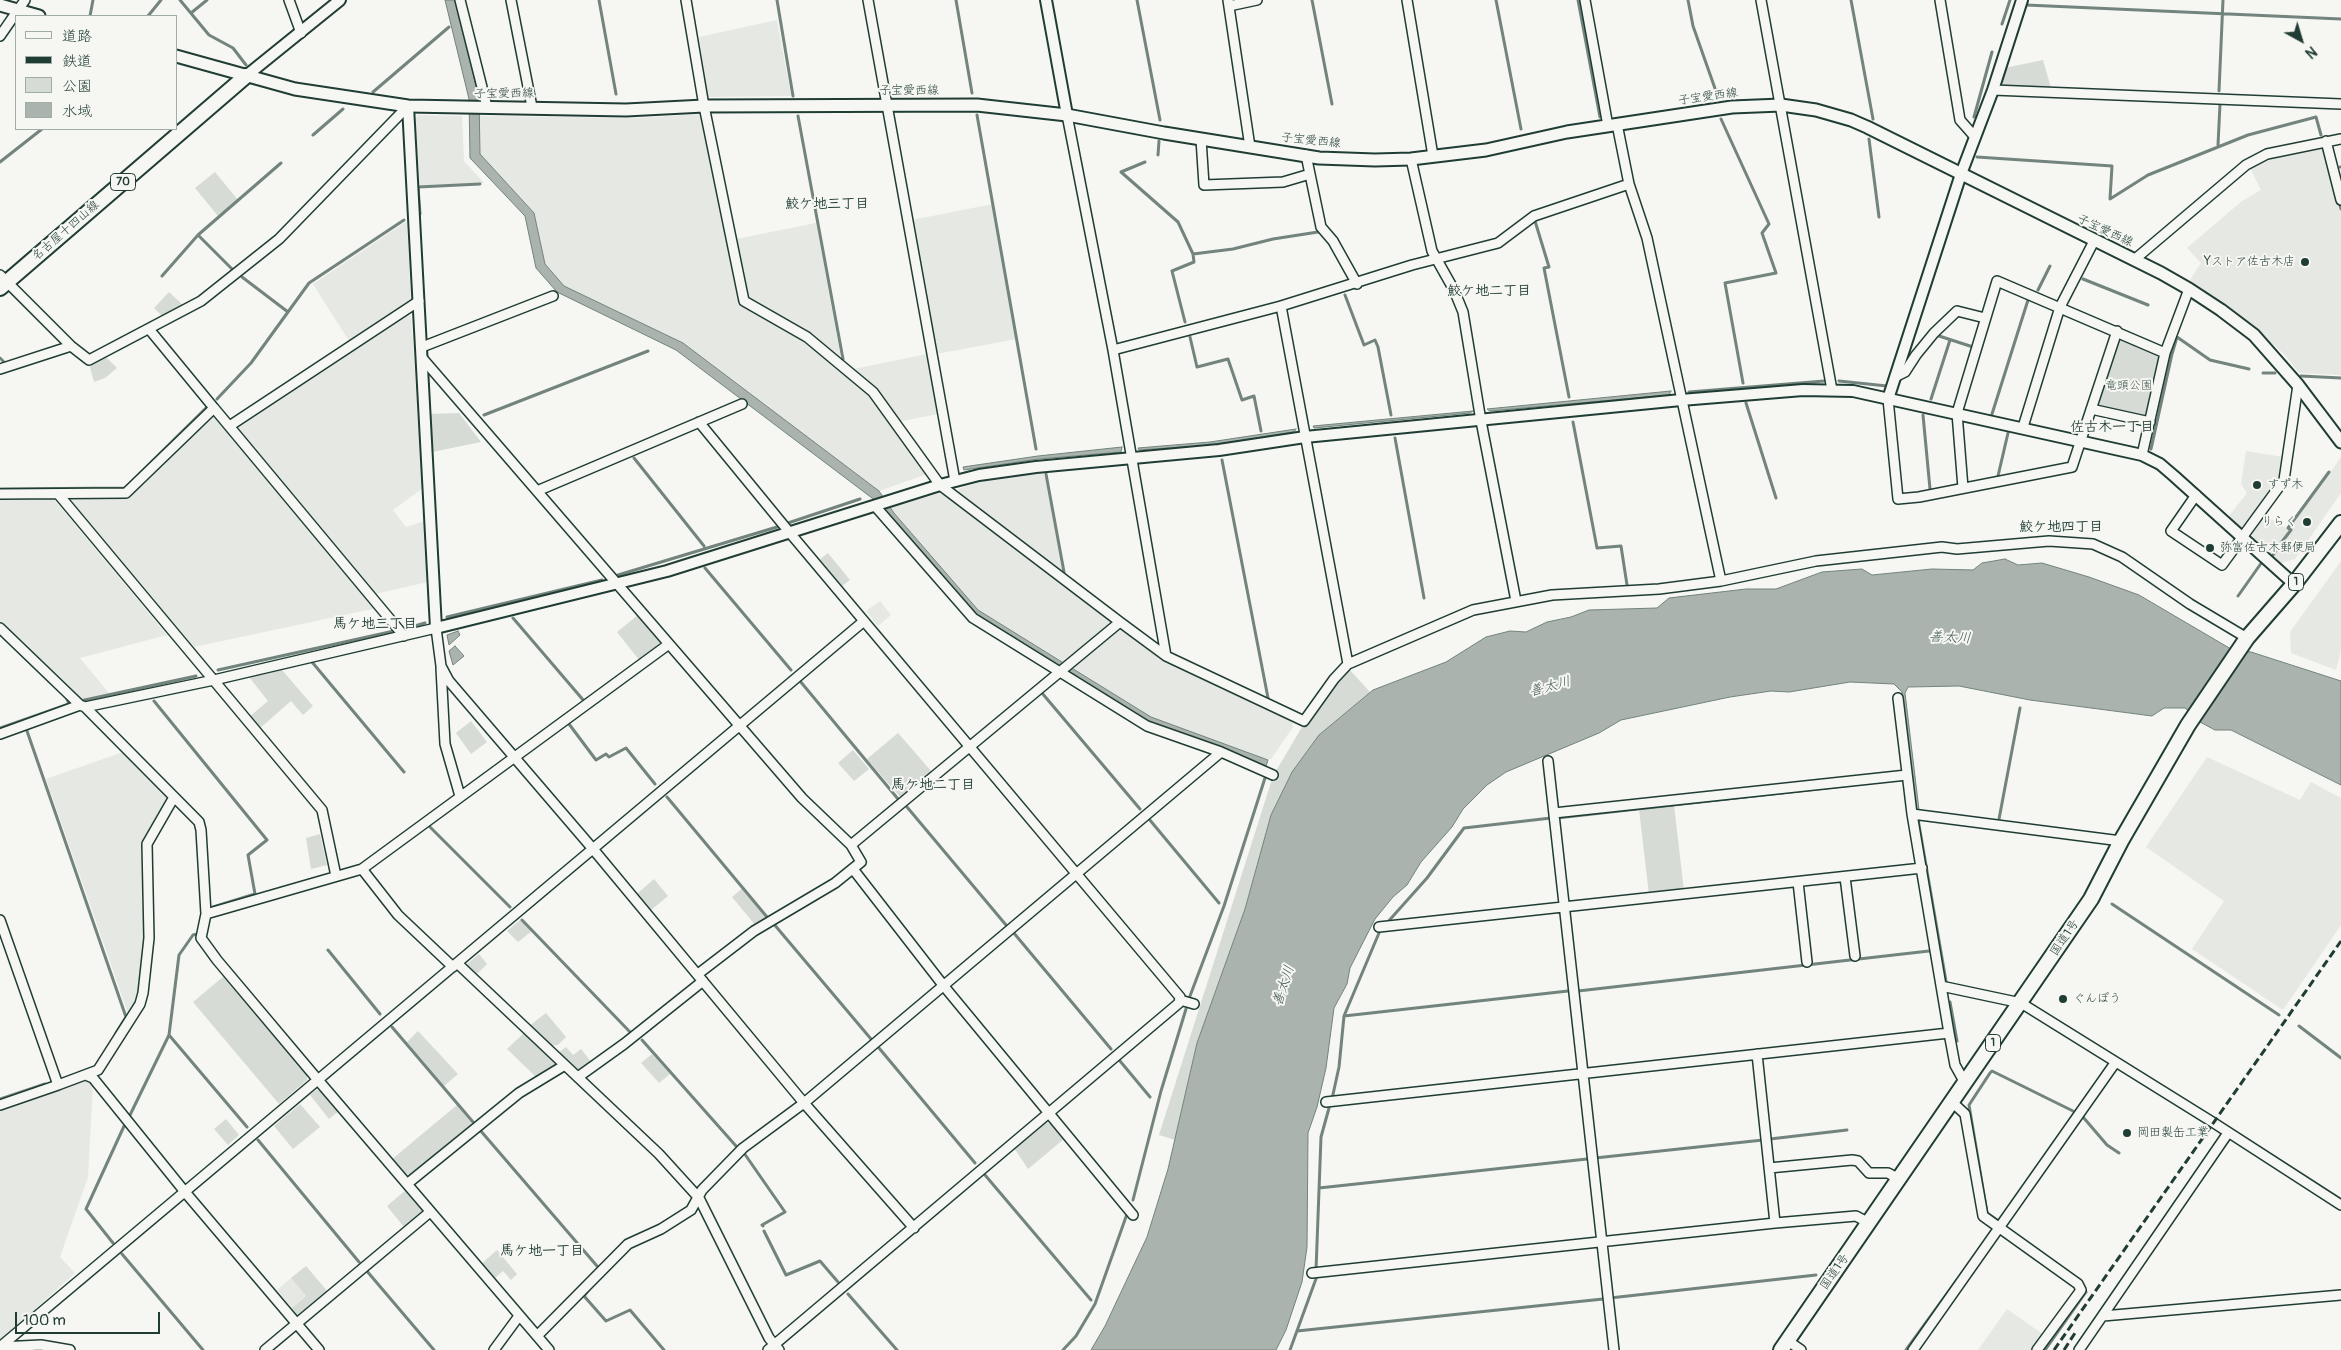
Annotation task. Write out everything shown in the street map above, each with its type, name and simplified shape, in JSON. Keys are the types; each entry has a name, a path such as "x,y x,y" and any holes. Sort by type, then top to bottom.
{"main road":[{"path":"0,5 36,15"},
{"name":"子宝愛西線","path":"178,57 295,89 408,106 626,110 704,106 976,105 1067,115 1201,139 1306,155 1375,160 1411,159 1486,150 1567,132 1732,107 1781,105 1816,110 1851,120 1961,174 2134,260 2221,310 2254,335 2298,385 2341,442"},
{"name":"名古屋十四山線","path":"2,282 246,76"},
{"name":"国道1号","path":"1784,1345 2021,1004 2091,899 2121,840 2188,725 2247,638 2294,584 2341,523"}],"street":[{"path":"0,36 24,0"},
{"path":"289,0 301,33"},
{"path":"246,76 340,0"},
{"path":"460,0 487,107"},
{"path":"511,0 532,107"},
{"path":"686,0 704,106 744,300 807,337 873,392 940,485 1120,622 1166,656 1304,721 1334,679 1348,664 1473,610 1516,601 1582,592 1659,589 1722,581 1816,561 1942,547 1957,549 2049,541 2087,542 2122,557 2190,604 2247,638"},
{"path":"868,0 955,481"},
{"path":"1046,0 1113,350 1166,656"},
{"path":"1250,147 1228,3 1257,0"},
{"path":"1407,0 1433,156"},
{"path":"1585,0 1612,125 1647,238 1722,581"},
{"path":"1761,0 1832,390"},
{"path":"1940,0 1960,120 1975,137"},
{"path":"2022,0 1993,90 1961,174 1888,398 1898,499 1919,498 2072,467 2117,331"},
{"path":"1993,90 2341,104"},
{"path":"408,106 436,628 441,666 445,744 460,796"},
{"path":"2,282 71,346 89,360 201,301 279,238 408,106"},
{"path":"2134,260 2246,165 2268,154 2341,138"},
{"path":"1201,139 1204,185 1283,182 1310,174"},
{"path":"2326,141 2341,200"},
{"path":"1306,155 1321,227 1333,241 1357,284"},
{"path":"1411,159 1432,250 1463,312 1481,421 1516,601"},
{"path":"1113,350 1281,306 1437,258 1498,243 1534,216 1629,184"},
{"path":"2023,427 2060,307 2094,241"},
{"path":"1964,488 1957,413 1997,281 2165,353"},
{"path":"2142,455 2165,353 2189,290"},
{"path":"422,347 553,296"},
{"path":"231,426 419,300"},
{"path":"1281,306 1348,664"},
{"path":"1895,377 1905,372 1934,333 1957,311 1985,318"},
{"path":"149,329 404,636"},
{"path":"0,369 71,346"},
{"path":"423,360 802,798 851,845 861,862 836,883 754,931 624,1044 578,1077"},
{"path":"2196,495 2171,531 2222,565 2284,480 2298,385"},
{"path":"0,734 82,706 214,680 618,584 790,533 889,500 979,475 1036,467 1219,450 1305,437 1681,400 1832,390 1853,391 1888,398 2142,455 2160,464 2294,584"},
{"path":"537,491 742,404"},
{"path":"0,494 126,493 214,408"},
{"path":"2091,409 2150,422"},
{"path":"699,422 790,533 1077,872 1180,997 1180,1000"},
{"path":"58,495 322,810 336,876"},
{"path":"875,506 973,618 1060,670 1147,726 1221,752 1272,775"},
{"path":"0,1347 864,621"},
{"path":"851,845 1120,622"},
{"path":"0,628 199,822 206,914 201,938 217,960 318,1080 549,1350"},
{"path":"206,914 362,869 669,644"},
{"path":"441,666 449,681 701,977 804,1103 914,1228"},
{"path":"1898,698 1912,814 1949,1033 1955,1065 1965,1083"},
{"path":"537,1336 628,1244 661,1229 691,1210 702,1190 743,1148 804,1103 1221,752"},
{"path":"1548,761 1614,1350"},
{"path":"1554,813 1907,775"},
{"path":"0,1105 98,1070 140,1004 149,938 147,844 174,797"},
{"path":"1912,814 2121,840"},
{"path":"1379,927 1922,868"},
{"path":"362,869 398,915 565,1065 660,1154 699,1198 774,1348 1048,1112 1179,1003 1180,1000"},
{"path":"853,869 943,985 1133,1215"},
{"path":"1844,877 1855,956"},
{"path":"1798,882 1807,962"},
{"path":"0,920 58,1085"},
{"path":"1941,986 2021,1004 2228,1132 2341,1206"},
{"path":"1180,1000 1194,1004"},
{"path":"1326,1102 1949,1033"},
{"path":"1757,1054 1775,1223"},
{"path":"1913,1350 2115,1063"},
{"path":"407,1184 519,1094 565,1065"},
{"path":"86,1075 93,1078 185,1192 319,1350"},
{"path":"1952,1102 1965,1114 1983,1216 2078,1284 2081,1290 2037,1350"},
{"path":"2079,1350 2228,1132"},
{"path":"1769,1168 1852,1160 1858,1161 1869,1174 1888,1173 1899,1179"},
{"path":"265,1350 430,1212"},
{"path":"1312,1273 1775,1223 1856,1216 1869,1224"},
{"path":"2104,1316 2341,1295"},
{"path":"494,1350 519,1316"},
{"path":"0,1347 41,1345 70,1350"},
{"path":"1784,1345 1801,1350"}],"shaded area":[{"path":"777,20 791,96 708,97 699,37"},
{"path":"701,114 739,304 805,340 872,395 927,474 879,491 683,343 564,286 545,264 534,213 480,154 479,116 638,118"},
{"path":"418,115 462,116 464,161 484,183 416,186 412,123"},
{"path":"2319,148 2324,150 2341,212 2341,375 2299,373 2285,355 2258,331 2227,305 2190,280 2201,263 2187,248 2242,201 2261,190 2250,168 2279,156"},
{"path":"993,204 1017,339 936,354 912,220"},
{"path":"407,221 411,300 349,341 313,284"},
{"path":"816,223 842,364 808,333 745,297 736,239"},
{"path":"407,314 411,316 423,488 393,510 406,527 425,521 428,582 375,594 236,426"},
{"path":"927,354 938,414 897,422 849,370"},
{"path":"215,416 377,608 194,647 69,498 69,496 127,496 209,417"},
{"path":"2246,451 2283,457 2279,478 2245,527 2239,526 2229,516 2247,493 2241,484"},
{"path":"2341,457 2341,493 2295,559 2281,563 2253,538 2252,534 2265,515 2289,530"},
{"path":"1044,472 1063,574 960,496 958,489 979,482"},
{"path":"941,493 951,498 1113,619 1112,623 1064,662 978,610 889,506"},
{"path":"0,497 53,498 167,635 80,658 109,693 79,700 0,623"},
{"path":"2341,561 2341,651 2336,670 2291,653 2290,632"},
{"path":"880,601 891,615 878,626 866,611"},
{"path":"1125,630 1170,663 1292,721 1293,727 1271,759 1268,760 1151,717 1072,667 1117,631"},
{"path":"123,752 167,796 168,801 145,840 145,939 139,996 128,1013 46,779"},
{"path":"2207,757 2300,800 2311,782 2341,798 2341,925 2283,1010 2192,949 2224,901 2146,847"},
{"path":"84,1080 93,1084 88,1177 60,1257 75,1273 0,1341 0,1109"},
{"path":"291,1278 306,1296 292,1308 277,1290"},
{"path":"2007,1309 2044,1335 2034,1350 1978,1350"}],"green space":[{"path":"2043,60 2051,88 2005,86 2000,81 2004,68"},
{"path":"215,172 238,200 218,216 195,188"},
{"path":"169,292 184,306 164,318 154,308"},
{"name":"竜頭公園","path":"2120,340 2158,357 2160,360 2148,418 2097,408 2116,342"},
{"path":"105,356 117,368 105,378 94,382 91,364"},
{"path":"459,413 481,442 432,452 430,414"},
{"path":"828,553 850,580 842,586 820,559"},
{"path":"638,615 660,641 658,647 640,661 617,632"},
{"path":"1348,668 1370,692 1319,735 1292,772 1271,815 1245,909 1197,1043 1175,1140 1159,1135 1273,776 1305,722"},
{"path":"282,670 313,706 303,715 291,701 259,729 249,717 268,701 249,677"},
{"path":"471,721 487,742 471,754 456,733"},
{"path":"898,733 932,772 901,798 867,759"},
{"path":"853,750 869,769 854,781 838,763"},
{"path":"1674,805 1684,891 1649,895 1639,809"},
{"path":"320,834 327,865 311,869 306,838"},
{"path":"654,879 668,896 651,910 637,894"},
{"path":"744,887 769,918 756,926 732,897"},
{"path":"520,920 532,931 518,942 507,931"},
{"path":"479,954 487,964 475,976 467,969 467,964"},
{"path":"224,976 307,1075 307,1080 279,1104 193,1002"},
{"path":"546,1013 566,1037 558,1045 551,1046 529,1026"},
{"path":"418,1031 458,1074 444,1086 407,1042"},
{"path":"525,1032 558,1064 536,1077 507,1049"},
{"path":"566,1047 573,1055 581,1049 593,1064 580,1072 576,1072 558,1053"},
{"path":"652,1054 670,1074 659,1083 641,1063"},
{"path":"316,1090 321,1091 339,1111 329,1119 310,1095"},
{"path":"300,1104 320,1127 293,1149 274,1126"},
{"path":"457,1105 473,1125 412,1175 404,1174 391,1160"},
{"path":"226,1119 239,1135 228,1145 214,1129"},
{"path":"1045,1122 1052,1124 1064,1139 1028,1169 1014,1148"},
{"path":"406,1190 422,1208 422,1213 404,1227 387,1206"},
{"path":"497,1250 517,1274 511,1280 503,1271 494,1279 481,1264"},
{"path":"306,1266 328,1292 300,1315 297,1315 292,1308 306,1296 291,1278"}],"water":[{"path":"445,0 456,0 479,98 480,154 534,213 545,264 564,286 683,343 879,491 894,513 978,610 1151,717 1268,760 1266,766 1148,721 975,614 872,498 676,350 557,292 536,268 525,216 470,158 469,99"},
{"path":"1671,391 1669,395 1490,411 1487,409"},
{"path":"1473,411 1470,413 1314,428 1313,426"},
{"path":"1296,429 1294,432 1211,445 1139,450 1138,448 1210,442"},
{"path":"1122,447 1121,452 1039,459 964,470 963,467 1038,456"},
{"name":"善太川","path":"2005,559 2018,565 2042,563 2139,595 2231,649 2251,652 2341,681 2341,785 2231,730 2215,730 2200,722 2185,708 2164,708 2152,716 2030,700 1959,686 1908,687 1905,693 1919,810 1916,810 1902,692 1894,684 1850,682 1789,692 1771,691 1730,697 1621,720 1599,733 1506,772 1487,785 1463,809 1452,827 1421,862 1407,885 1393,897 1375,919 1350,968 1347,984 1334,1008 1326,1068 1317,1107 1308,1133 1307,1247 1302,1282 1286,1330 1276,1350 1091,1350 1105,1326 1147,1237 1168,1169 1197,1043 1245,909 1271,815 1292,772 1319,735 1373,690 1446,662 1486,637 1510,631 1526,632 1547,622 1571,617 1589,610 1657,608 1669,598 1746,589 1776,589 1822,572 1862,569 1872,575 1932,569 1973,570 1982,563"},
{"path":"458,631 460,635 449,645 447,635"},
{"path":"455,646 464,656 453,665 449,651"}],"waterway":[{"path":"90,15 93,0"},
{"path":"149,15 161,0"},
{"path":"180,0 209,35 233,48 246,65"},
{"path":"191,13 207,0"},
{"path":"599,0 616,94"},
{"path":"777,0 793,96"},
{"path":"956,0 972,93"},
{"path":"1137,0 1160,120"},
{"path":"1312,0 1332,104"},
{"path":"1496,0 1521,129"},
{"path":"1578,0 1600,117"},
{"path":"1688,0 1693,26 1718,97"},
{"path":"1851,0 1873,119"},
{"path":"2002,24 2010,0"},
{"path":"2219,91 2223,0"},
{"path":"2026,5 2341,19"},
{"path":"373,92 449,27"},
{"path":"1974,117 1992,52"},
{"path":"2218,145 2220,104"},
{"path":"313,135 343,109"},
{"path":"977,115 1036,449"},
{"path":"798,116 843,359"},
{"path":"1977,157 2112,166 2110,199 2148,175 2248,135 2316,117 2321,135"},
{"path":"1721,119 1769,224 1762,233 1776,273 1725,283 1743,383"},
{"path":"0,162 41,130"},
{"path":"1869,139 1879,217"},
{"path":"1158,155 1159,141"},
{"path":"1145,162 1121,172 1178,222 1193,254 1194,262 1172,271 1185,322"},
{"path":"198,235 281,163"},
{"path":"420,214 418,187 480,184"},
{"path":"2339,201 2341,209"},
{"path":"217,399 251,363 309,283 404,220"},
{"path":"1535,221 1549,267 1544,268 1569,397"},
{"path":"1193,254 1233,249 1273,239 1318,232"},
{"path":"162,276 198,235 233,270"},
{"path":"2038,290 2050,266"},
{"path":"242,277 288,312"},
{"path":"2083,279 2148,305"},
{"path":"1345,295 1364,345 1375,340 1378,347 1391,415"},
{"path":"1992,414 2028,300"},
{"path":"1936,335 1973,347"},
{"path":"1190,337 1197,367 1228,359 1242,400 1254,396 1261,431"},
{"path":"2151,449 2177,337 2210,360 2249,369"},
{"path":"1931,399 1950,340"},
{"path":"484,415 648,351"},
{"path":"0,358 6,364"},
{"path":"2263,373 2275,373"},
{"path":"2301,376 2341,378"},
{"path":"1689,392 1824,381"},
{"path":"1839,381 1887,386"},
{"path":"1746,403 1776,498"},
{"path":"0,489 125,488 208,406"},
{"path":"1923,415 1930,489"},
{"path":"1573,422 1597,548 1621,546 1627,585"},
{"path":"1998,476 2008,433"},
{"path":"1395,438 1424,598"},
{"path":"634,458 704,546"},
{"path":"1222,460 1268,698"},
{"path":"2281,543 2291,530 2288,528 2329,472"},
{"path":"1046,474 1064,572"},
{"path":"788,523 860,499"},
{"path":"618,575 777,527"},
{"path":"2273,555 2277,549"},
{"path":"2238,596 2262,562"},
{"path":"705,568 791,670"},
{"path":"447,617 602,580"},
{"path":"513,618 584,701"},
{"path":"408,628 425,623"},
{"path":"218,670 394,631"},
{"path":"0,634 52,684"},
{"path":"312,662 404,772"},
{"path":"80,701 196,676"},
{"path":"800,681 898,799"},
{"path":"1042,693 1140,809"},
{"path":"0,728 69,704 67,699"},
{"path":"154,701 267,840 248,855 255,894 213,907"},
{"path":"1999,819 2020,708"},
{"path":"569,724 596,760 606,754 609,757 626,748 655,784"},
{"path":"27,731 126,1017 116,1033"},
{"path":"1190,996 1224,906 1265,778"},
{"path":"1557,818 1888,781"},
{"path":"667,797 767,917"},
{"path":"907,807 1006,925"},
{"path":"1386,924 1427,878 1464,828 1551,818"},
{"path":"1149,819 1219,903"},
{"path":"1920,819 1918,819 1946,981"},
{"path":"430,827 510,907"},
{"path":"2112,904 2279,1015"},
{"path":"522,920 630,1032"},
{"path":"773,923 871,1039"},
{"path":"1013,932 1111,1049"},
{"path":"1332,1099 1339,1067 1344,1016 1379,933"},
{"path":"130,1115 169,1035 179,955 193,935 197,934"},
{"path":"328,950 380,1014"},
{"path":"1578,991 1929,951"},
{"path":"1344,1016 1568,991"},
{"path":"1950,1002 1957,1041"},
{"path":"1133,1200 1161,1091 1186,1009"},
{"path":"2299,1026 2341,1058"},
{"path":"392,1027 473,1122"},
{"path":"169,1035 247,1127"},
{"path":"642,1040 736,1146"},
{"path":"879,1048 975,1163"},
{"path":"1120,1061 1150,1097"},
{"path":"2000,1222 1987,1213 1969,1105 1990,1073 1992,1071 2075,1112 2073,1115"},
{"path":"0,1099 45,1084"},
{"path":"1316,1270 1321,1137 1329,1108"},
{"path":"2083,1117 2107,1145 2119,1153"},
{"path":"113,1243 86,1209 125,1124"},
{"path":"480,1130 597,1266"},
{"path":"1770,1139 1847,1130"},
{"path":"258,1140 359,1262"},
{"path":"1595,1158 1763,1140"},
{"path":"744,1153 785,1212 763,1226"},
{"path":"1319,1188 1587,1159"},
{"path":"985,1175 1091,1300"},
{"path":"1063,1350 1076,1336 1095,1304 1127,1214"},
{"path":"764,1231 786,1275 820,1261 838,1282"},
{"path":"122,1254 203,1350"},
{"path":"366,1270 434,1350"},
{"path":"1610,1298 1816,1275"},
{"path":"1290,1350 1317,1276"},
{"path":"1906,1350 1957,1280"},
{"path":"590,1288 584,1296 606,1321 630,1310 664,1350"},
{"path":"2045,1350 2086,1292"},
{"path":"848,1294 897,1350"},
{"path":"1297,1331 1603,1299"}],"railway":[{"path":"2054,1350 2341,941"},
{"path":"2064,1350 2075,1333"}],"place":[{"name":"Yストア佐古木店","path":"2305,262"},
{"name":"すず木","path":"2257,485"},
{"name":"りらく","path":"2307,522"},
{"name":"弥富佐古木郵便局","path":"2210,548"},
{"name":"ぐんぽう","path":"2063,999"},
{"name":"岡田製缶工業","path":"2127,1133"}],"district":[{"name":"鮫ケ地三丁目","path":"827,204"},
{"name":"鮫ケ地二丁目","path":"1489,291"},
{"name":"佐古木一丁目","path":"2112,427"},
{"name":"鮫ケ地四丁目","path":"2061,527"},
{"name":"馬ケ地三丁目","path":"375,624"},
{"name":"馬ケ地二丁目","path":"933,785"},
{"name":"馬ケ地一丁目","path":"542,1251"}]}
